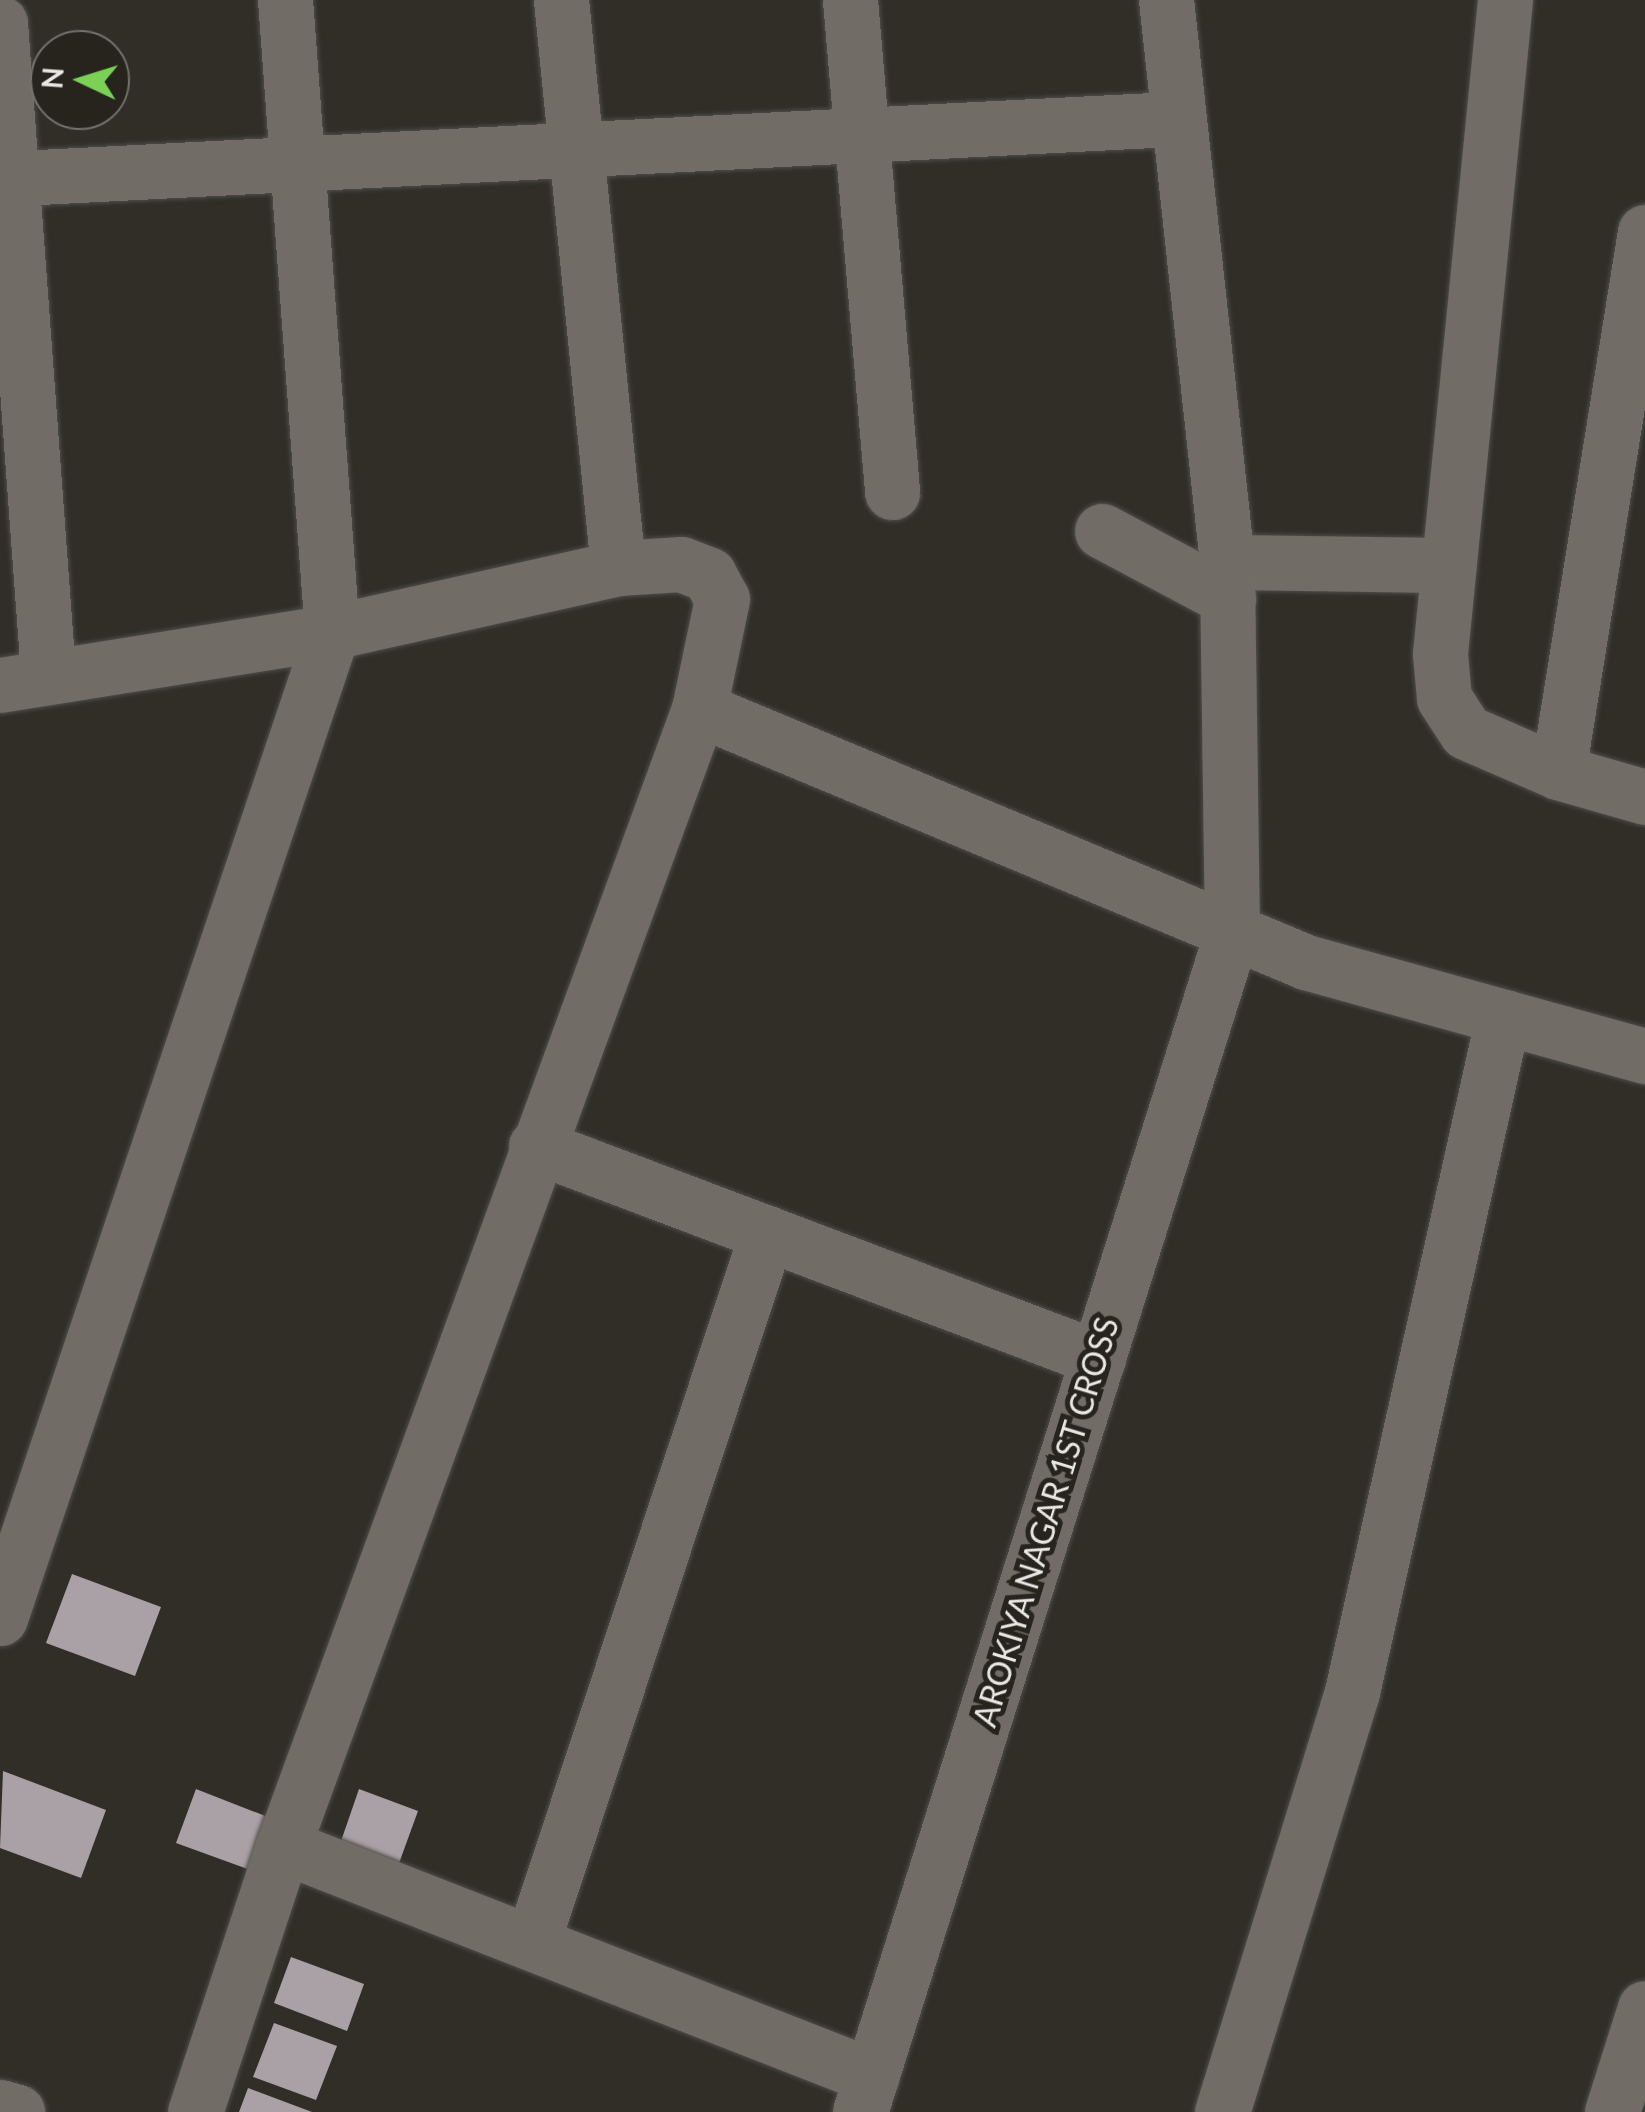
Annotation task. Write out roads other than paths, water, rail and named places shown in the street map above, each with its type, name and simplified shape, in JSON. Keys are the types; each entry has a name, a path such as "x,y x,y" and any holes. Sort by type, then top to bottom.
{"street":[{"path":"0,1618 332,632 301,162 285,0"},
{"path":"561,0 572,148 618,568"},
{"path":"850,0 892,492"},
{"name":"AROKIYA NAGAR 1ST CROSS","path":"866,2094 1232,932 1227,580 1174,119 1166,0"},
{"path":"1505,0 1440,654 1444,698 1466,732 1558,772 1645,797"},
{"path":"0,23 24,680 332,632 618,568 680,564 710,575 722,600 699,709 283,1846 195,2112"},
{"path":"5,179 1174,119"},
{"path":"1558,772 1637,334 1645,232"},
{"path":"1102,531 1227,580 1448,565"},
{"path":"699,709 1306,962 1645,1056"},
{"path":"1222,2112 1352,1692 1503,1017"},
{"path":"536,1146 1098,1358"},
{"path":"532,1943 767,1233"},
{"path":"283,1846 532,1943 866,2094"},
{"path":"1612,2112 1645,2008"},
{"path":"0,2107 17,2112"}]}
